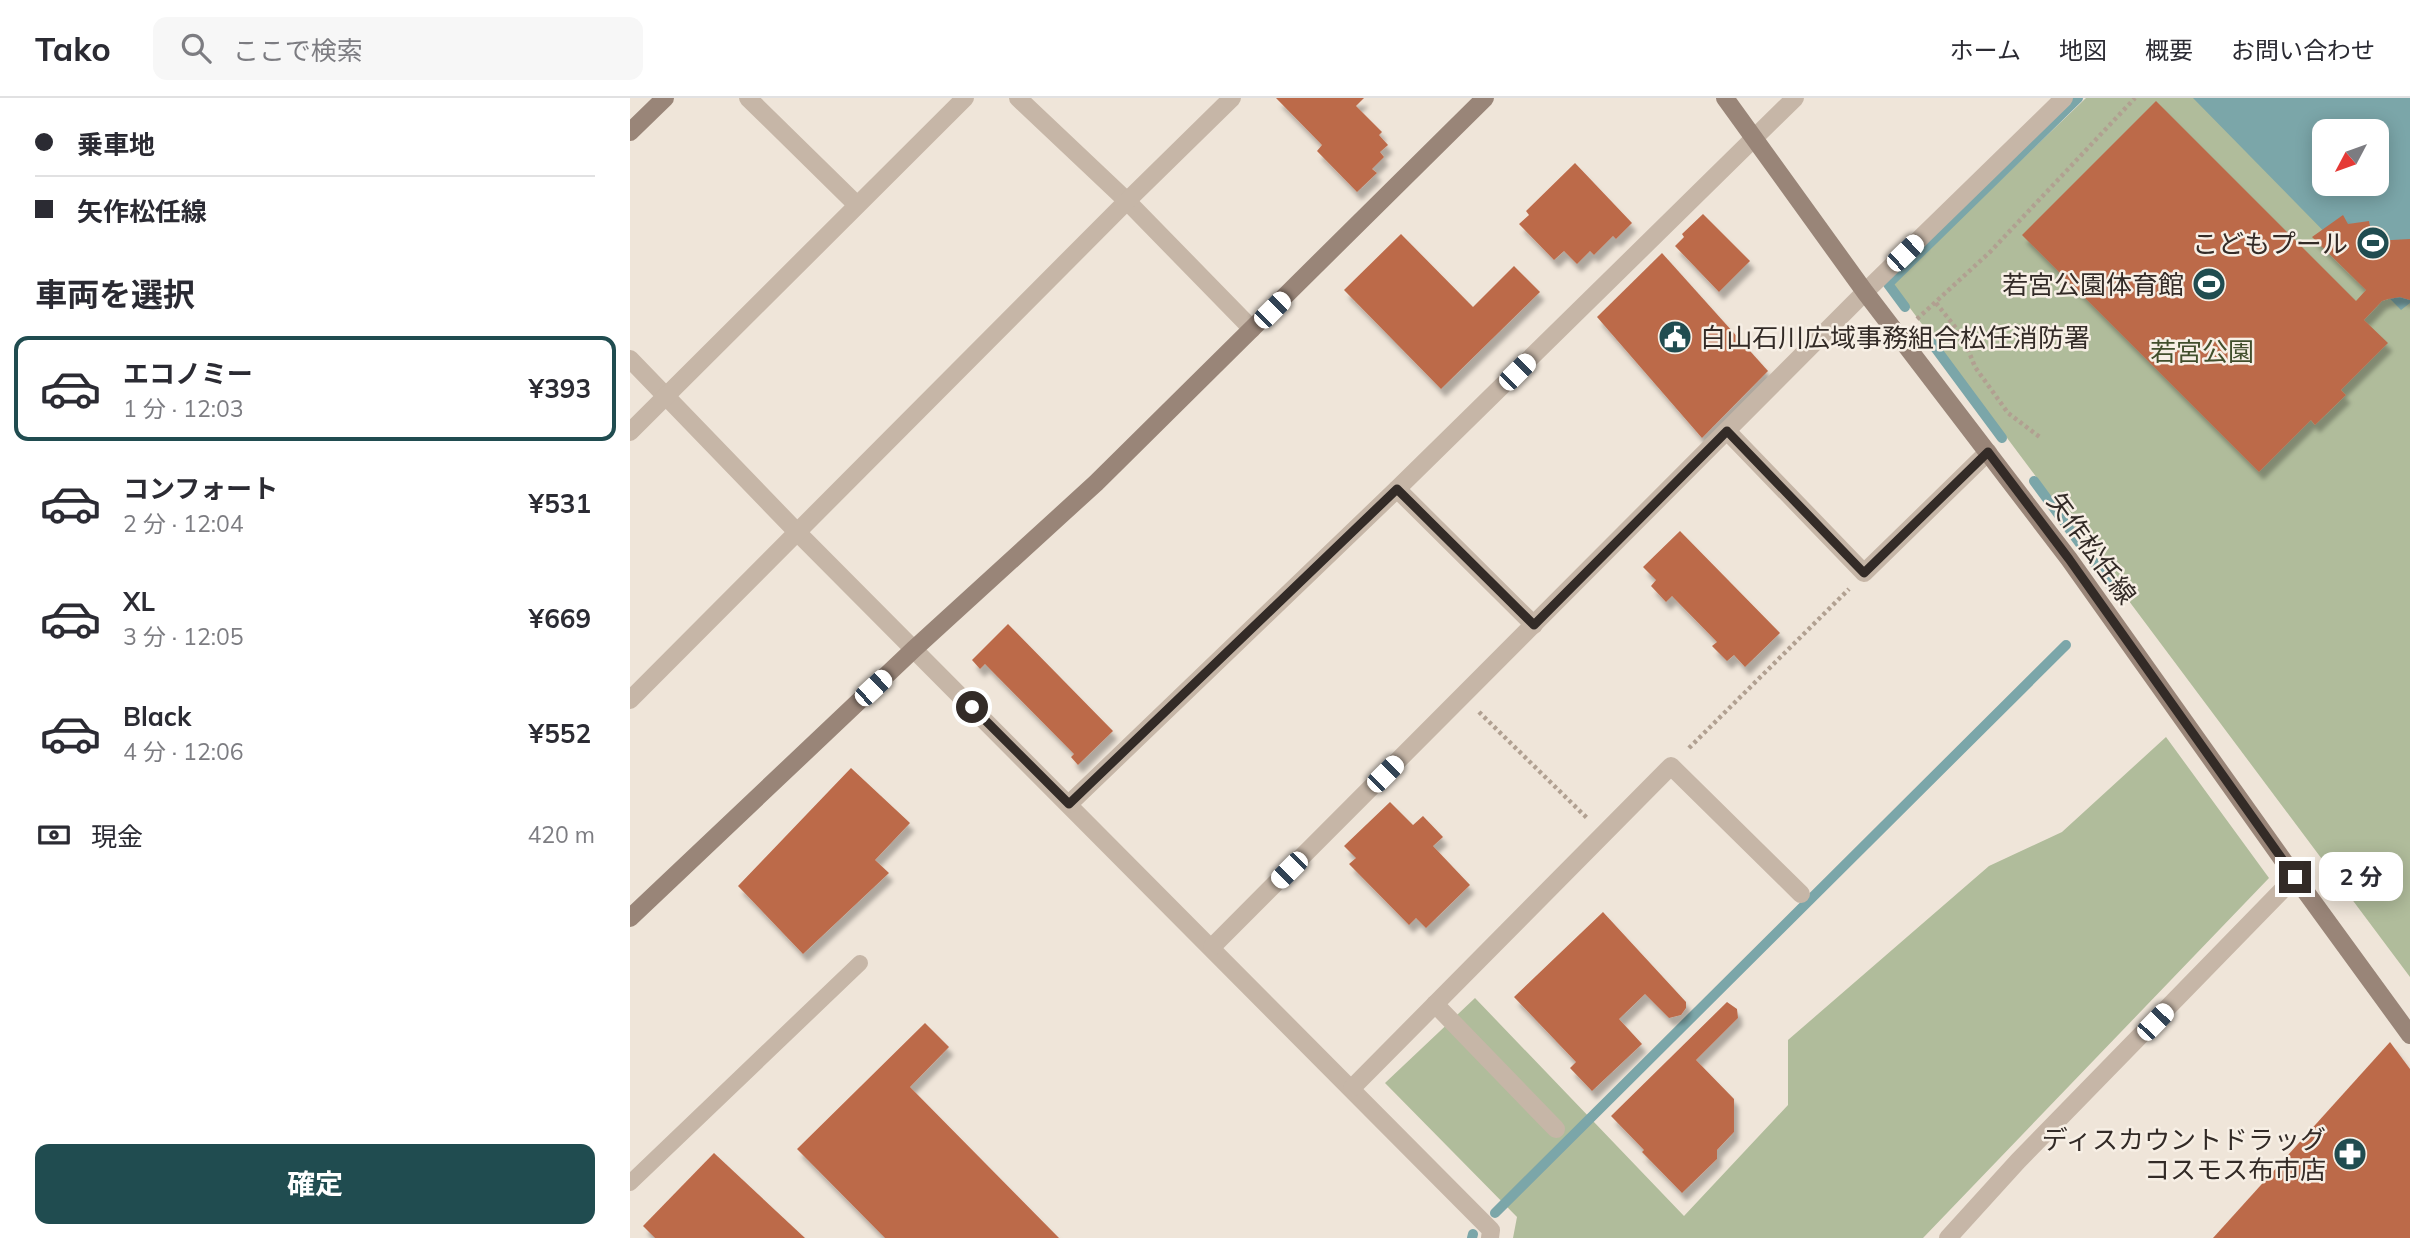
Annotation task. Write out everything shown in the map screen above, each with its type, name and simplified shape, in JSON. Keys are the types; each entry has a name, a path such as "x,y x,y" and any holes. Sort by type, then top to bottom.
{"street":[{"path":"630,132 664,98"},
{"path":"748,98 857,205"},
{"path":"630,432 965,98"},
{"path":"1018,98 1126,201 1252,329"},
{"path":"630,700 1126,201 1232,98"},
{"path":"630,918 914,649 1096,483 1485,98"},
{"name":"矢作松任線","path":"1725,98 1865,292 2069,559 2410,1035"},
{"path":"1069,804 1397,489 1796,98"},
{"path":"1212,947 1865,292 2064,98"},
{"path":"630,359 798,533 1491,1230 1490,1238"},
{"path":"1727,431 1864,573 1988,452"},
{"path":"1397,489 1534,625"},
{"path":"1352,1088 1671,766 1801,894"},
{"path":"1948,1238 2018,1161 2295,877"},
{"path":"1435,1004 1556,1129"}],"lane":[{"path":"630,1183 860,963"}],"path":[{"path":"1898,335 1990,252 2135,98"},
{"path":"1936,303 1962,337 1975,367 2008,413 2042,438"},
{"path":"1671,766 1864,573"},
{"path":"1462,696 1603,834"}],"green space":[{"name":"若宮公園","path":"2086,98 2410,98 2410,977 1892,284"},
{"path":"2166,737 2269,878 1923,1238 1513,1238 1517,1217 1385,1083 1475,998 1684,1216 1788,1105 1788,1040 1989,866 2062,832"}],"water":[{"name":"こどもプール","path":"2193,98 2410,98 2410,303 2401,310"}],"building":[{"path":"1276,98 1364,98 1356,106 1382,132 1379,135 1388,145 1380,152 1384,157 1372,169 1377,173 1357,192 1317,151 1322,145"},
{"name":"若宮公園体育館","path":"2156,101 2356,301 2366,290 2312,237 2343,215 2348,224 2369,221 2373,241 2410,239 2410,300 2400,297 2382,301 2364,320 2388,343 2341,390 2346,395 2315,425 2311,420 2259,472 2022,235"},
{"path":"1575,163 1632,223 1616,239 1613,236 1594,255 1590,251 1577,264 1564,251 1554,260 1519,224 1529,215 1526,211"},
{"path":"1703,214 1750,261 1719,292 1675,246 1684,237 1682,234"},
{"path":"1401,234 1473,307 1514,266 1540,292 1441,389 1344,290"},
{"path":"1662,253 1768,371 1702,438 1597,317"},
{"path":"1680,531 1780,633 1745,667 1734,655 1727,661 1712,646 1717,642 1672,596 1666,602 1651,586 1656,580 1643,567"},
{"path":"1008,624 1113,731 1078,765 1071,757 1074,754 985,664 980,669 972,660"},
{"path":"851,768 910,823 875,860 889,873 803,954 738,886"},
{"path":"1390,802 1413,825 1423,816 1443,837 1433,846 1470,885 1426,928 1416,918 1409,925 1349,864 1356,858 1344,846"},
{"path":"1603,912 1686,1002 1686,1008 1681,1015 1669,1018 1645,994 1619,1019 1642,1044 1592,1091 1570,1068 1576,1062 1514,997"},
{"path":"1727,1002 1737,1009 1738,1018 1696,1060 1734,1099 1734,1132 1717,1150 1717,1159 1682,1193 1611,1116"},
{"path":"925,1023 949,1047 910,1087 1059,1238 885,1238 797,1149"},
{"name":"ディスカウントドラッグ コスモス布市店","path":"2390,1042 2410,1069 2410,1238 2213,1238"},
{"path":"714,1153 805,1238 655,1238 643,1226"}],"waterway":[{"path":"1905,307 1888,284 2078,98"},
{"path":"1925,334 2002,438"},
{"path":"2034,481 2117,594"},
{"path":"1495,1213 2066,645"},
{"path":"1472,1238 1473,1234"}],"place":[{"name":"こどもプール","path":"2373,243"},
{"name":"若宮公園体育館","path":"2209,284"},
{"name":"白山石川広域事務組合松任消防署","path":"1675,337"},
{"name":"ディスカウントドラッグ コスモス布市店","path":"2350,1154"}],"route":[{"path":"972,707 1069,804 1397,489 1534,625 1727,431 1864,573 1988,452 2069,559 2295,877"}]}
